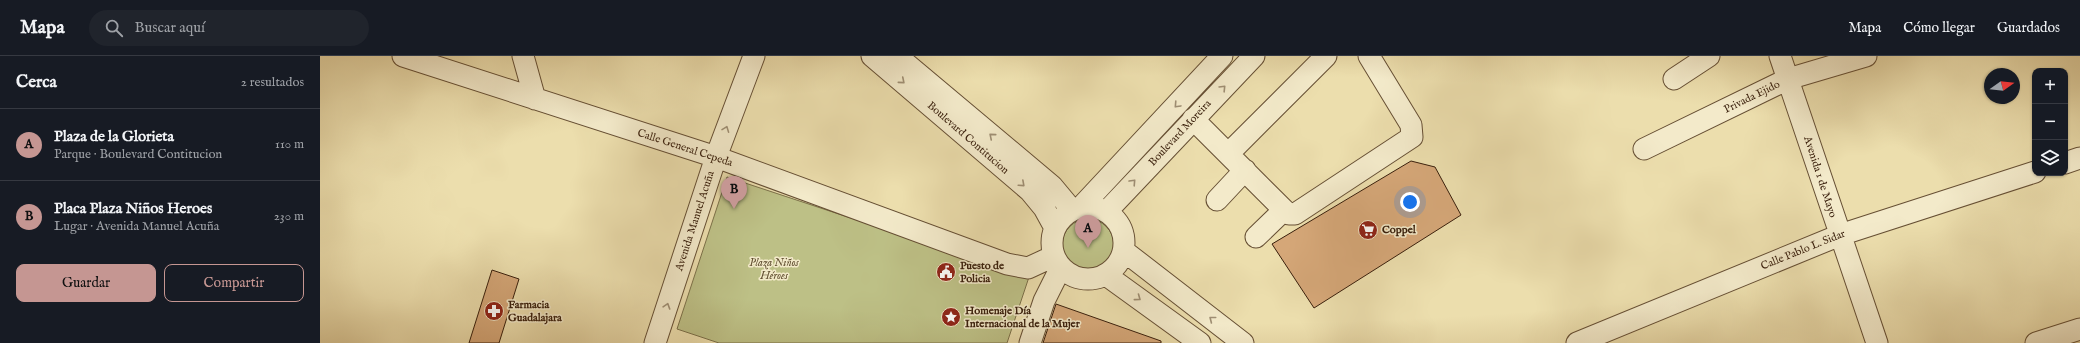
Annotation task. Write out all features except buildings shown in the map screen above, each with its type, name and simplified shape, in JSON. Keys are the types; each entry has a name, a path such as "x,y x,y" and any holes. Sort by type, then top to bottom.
{"street":[{"name":"Calle General Cepeda","path":"403,56 716,157 1007,264 1028,268 1057,261"},
{"path":"523,56 535,99"},
{"name":"Avenida Manuel Acuña","path":"655,343 716,157 754,56"},
{"name":"Boulevard Contitucion","path":"872,56 1030,191 1044,208 1054,228"},
{"name":"Boulevard Contitucion","path":"897,56 1077,208"},
{"name":"Boulevard Moreira","path":"1077,208 1222,56"},
{"name":"Boulevard Moreira","path":"1107,211 1254,56"},
{"path":"1229,153 1326,56"},
{"path":"1193,119 1229,153 1284,210 1290,214 1295,214 1412,136 1411,125 1369,56"},
{"path":"1674,79 1709,56"},
{"name":"Avenida 1 de Mayo","path":"1780,56 1877,343"},
{"name":"Privada Ejido","path":"1644,149 1788,79 1866,56"},
{"path":"2068,162 2080,158"},
{"path":"1217,200 1245,170"},
{"name":"Calle Pablo L. Sidar","path":"1577,343 1840,235 2032,173"},
{"path":"1094,206 1107,211 1118,221 1124,235 1124,250 1118,265 1106,275 1094,279 1082,279 1070,275 1057,261 1052,242 1054,228 1062,217 1077,208 1094,206"},
{"path":"1256,237 1284,210"},
{"path":"1124,250 1242,343"},
{"path":"1030,343 1057,261"},
{"path":"1106,275 1200,343"},
{"path":"2036,343 2080,329"}],"green space":[{"name":"Plaza Niños Héroes","path":"727,177 1029,277 1007,343 719,343 677,329"},
{"path":"1083,219 1093,219 1107,226 1114,240 1114,250 1107,264 1093,271 1083,271 1073,267 1066,260 1062,250 1062,240 1066,230 1073,223"}],"place":[{"name":"Placa Plaza Niños Heroes","path":"734,209"},
{"name":"Coppel","path":"1368,230"},
{"name":"Plaza de la Glorieta","path":"1088,248"},
{"name":"Puesto de Policia","path":"946,272"},
{"name":"Farmacia Guadalajara","path":"494,311"},
{"name":"Homenaje Día Internacional de la Mujer","path":"951,317"}]}
